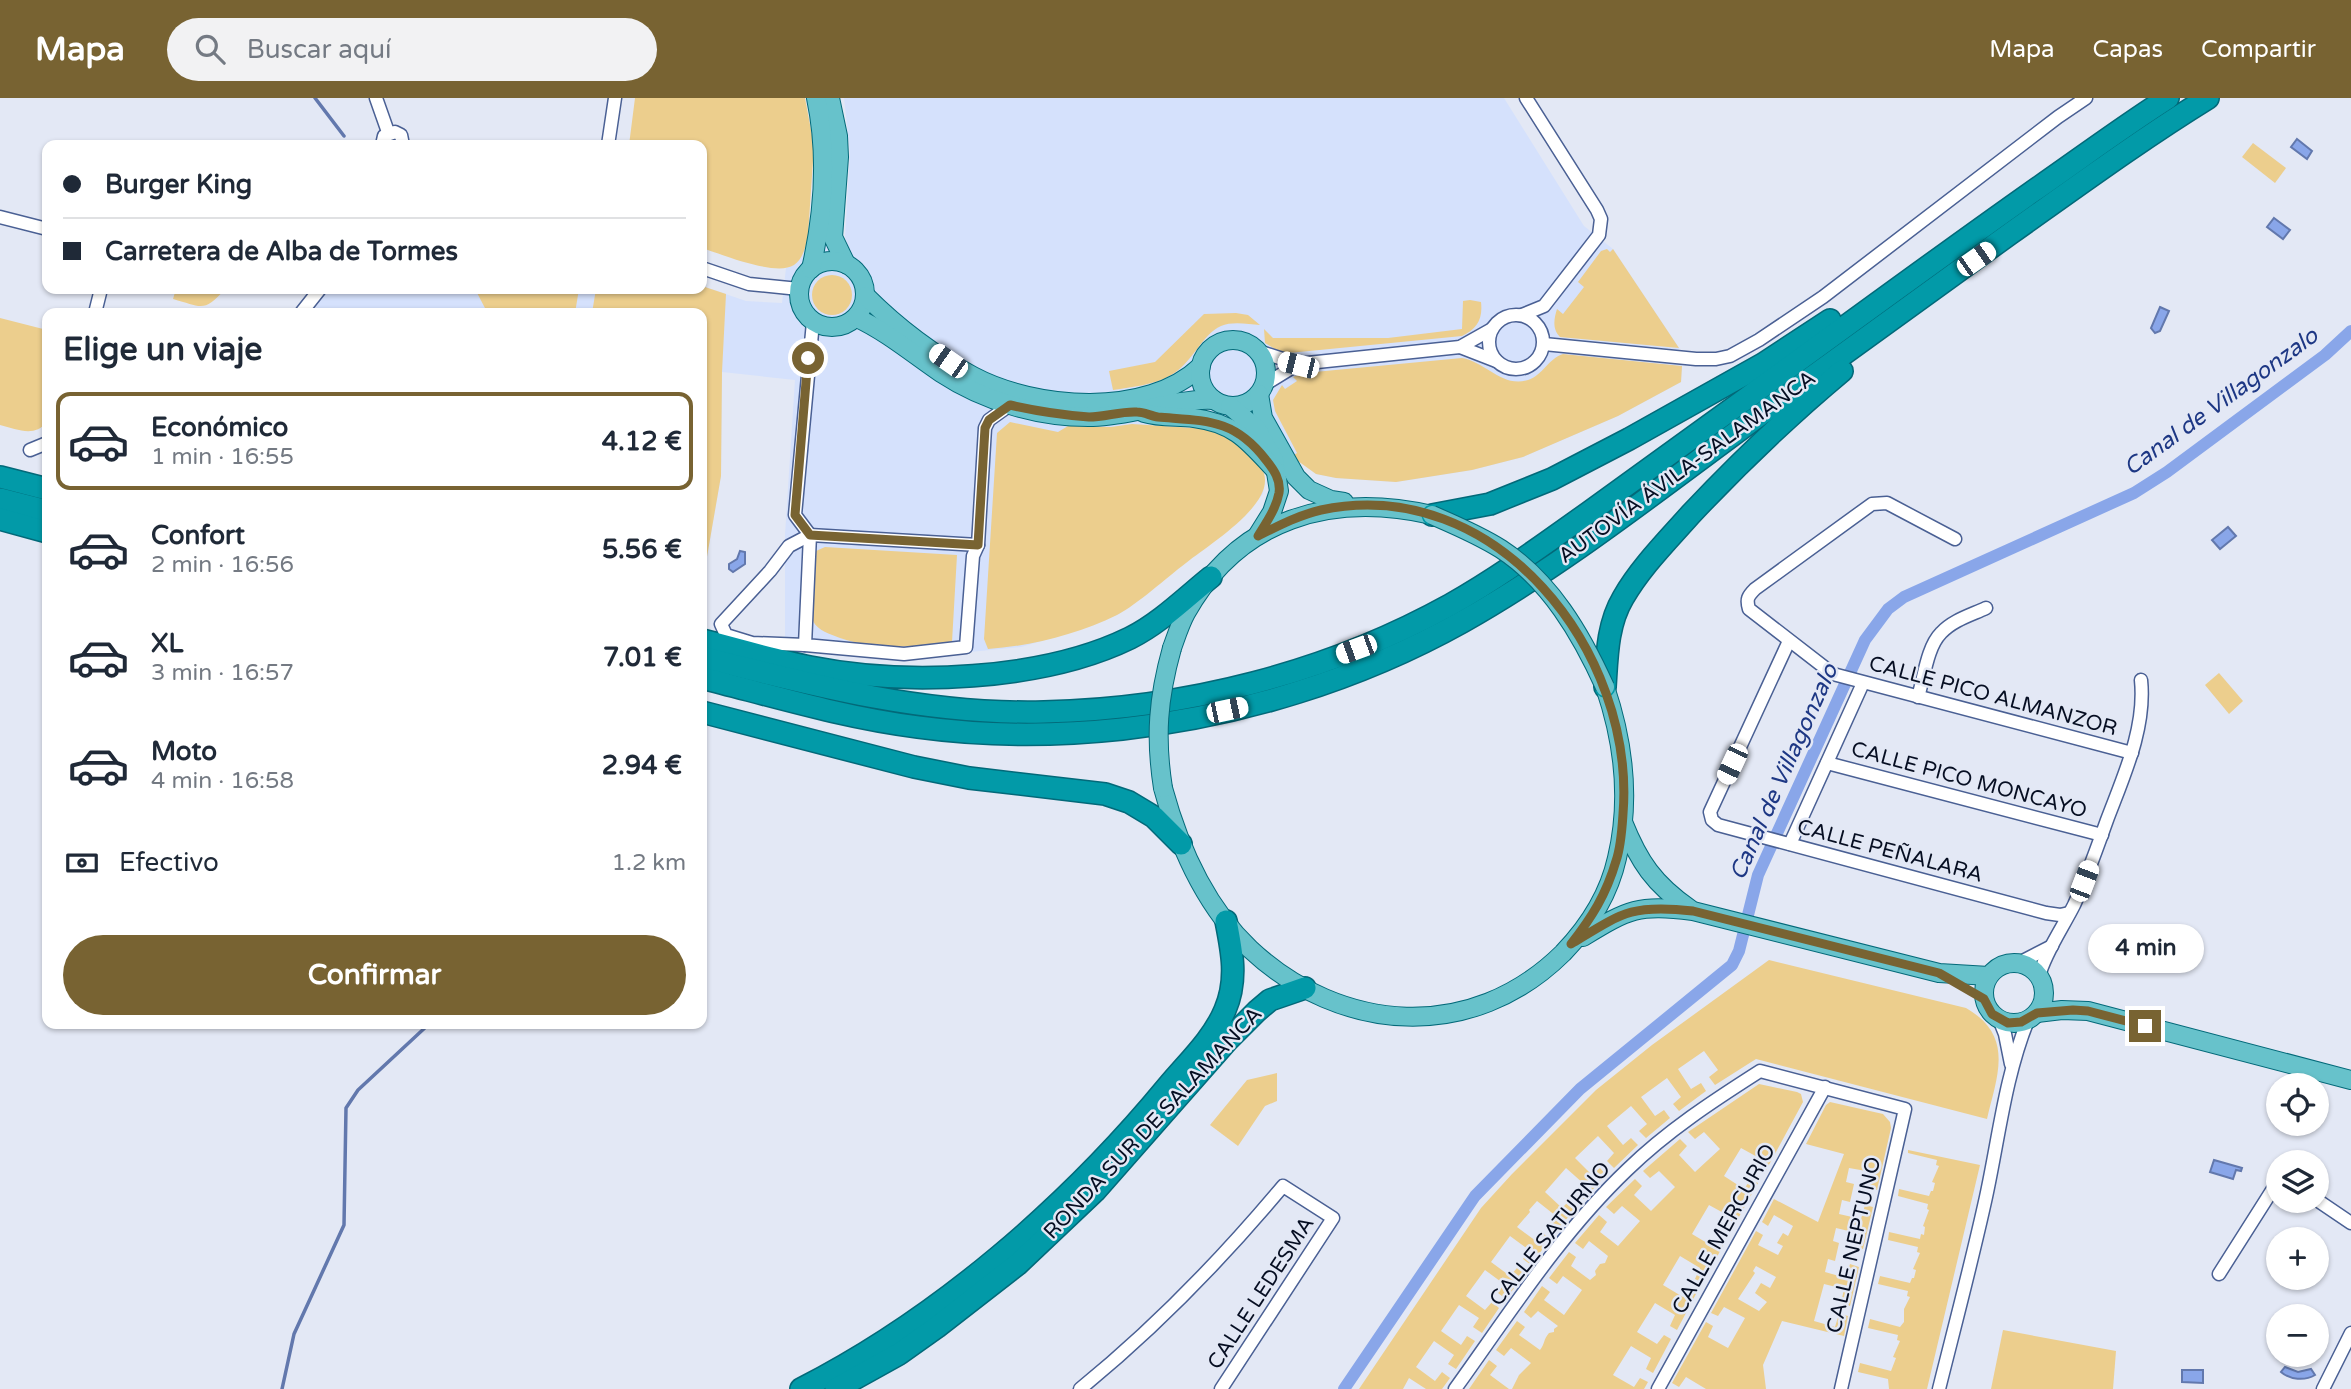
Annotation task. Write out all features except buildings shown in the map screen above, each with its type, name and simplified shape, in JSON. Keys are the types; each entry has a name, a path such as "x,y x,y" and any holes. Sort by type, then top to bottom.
{"highway":[{"name":"AUTOVÍA ÁVILA-SALAMANCA","path":"707,658 866,697 963,710 1043,712 1114,708 1170,701 1242,686 1311,666 1356,649 1438,611 1500,573 1653,467 1952,248 2168,98"},
{"name":"AUTOVÍA ÁVILA-SALAMANCA","path":"707,679 870,719 919,727 1006,733 1121,729 1252,705 1320,685 1421,643 1513,591 1567,555 1931,290 2153,133 2208,98"},
{"path":"1432,515 1490,504 1574,468 1763,364 1902,273 1952,248"},
{"path":"1605,687 1609,635 1622,599 1666,541 1802,404 1885,335 1931,290"},
{"path":"0,477 42,488"},
{"path":"0,499 42,510"},
{"path":"0,519 42,531"},
{"path":"707,641 810,667 870,676 912,678 988,674 1063,660 1130,638 1156,623 1211,577"},
{"path":"707,700 914,767"},
{"path":"707,713 914,767 1021,786 1105,794 1129,802 1154,817 1181,844"},
{"name":"RONDA SUR DE SALAMANCA","path":"800,1389 890,1337 1002,1253 1081,1181 1151,1107 1214,1030 1226,1009 1232,987 1233,958 1226,921"},
{"name":"RONDA SUR DE SALAMANCA","path":"836,1389 899,1354 1018,1264 1095,1191 1257,1011 1270,1000 1305,988"}],"main road":[{"path":"824,101 838,136 833,237 846,264"},
{"path":"811,269 820,230 825,153 824,101"},
{"path":"821,262 846,264 855,269 862,280 866,296 863,308 857,317 843,326 827,328 813,322 804,313 799,302 799,289 803,278 821,262"},
{"path":"866,296 887,316 948,361 975,377 1008,390 1056,400 1115,402 1150,395 1166,390 1192,375 1214,346 1237,340 1249,344 1265,361 1266,373 1261,389 1263,418 1296,477 1309,490 1331,500 1403,508 1432,515 1468,530 1502,550 1550,594 1578,632 1605,687 1616,720 1626,787 1617,859 1595,914 1571,944 1536,978 1485,1005 1450,1015 1417,1018 1366,1013 1337,1004 1276,970 1249,948 1208,897 1181,844 1163,788 1157,753 1158,707 1171,648 1186,614 1211,577 1232,555 1258,536 1290,520 1321,510 1362,505"},
{"path":"857,317 899,342 943,374 974,391 1010,405 1057,414 1093,417 1138,412 1180,402 1251,401 1261,389"},
{"path":"1201,366 1202,385 1257,429 1274,460 1279,491 1272,512 1258,536"},
{"path":"1138,412 1205,420 1230,427 1254,445 1275,470"},
{"path":"1623,822 1635,853 1648,873 1668,894 1693,911"},
{"path":"1571,944 1620,915 1638,909 1659,907 1693,911 1939,973 1989,975"},
{"path":"2088,1011 2042,982 2031,968 2019,963 2002,965 1989,975 1986,982 1984,999 1988,1008 1999,1019 2015,1023 2032,1016 2062,1010 2088,1011 2351,1080"},
{"path":"1939,973 1984,999"},
{"path":"2032,1016 2043,1000 2042,982"}],"street":[{"path":"376,98 388,132"},
{"path":"609,140 615,98"},
{"path":"1258,351 1298,365 1460,347 1492,329 1508,316 1522,315 1544,306 1599,235 1601,219 1526,98"},
{"path":"1522,315 1530,318 1543,338 1696,359 1730,356 1823,298 2086,98"},
{"path":"383,140 388,132 401,135 402,140"},
{"path":"0,218 42,228"},
{"path":"707,270 749,284 799,289"},
{"path":"305,308 316,294"},
{"path":"1460,347 1512,369 1530,366 1542,353 1544,306"},
{"path":"805,645 810,535 795,515 813,322"},
{"path":"1492,329 1489,346 1496,361"},
{"path":"1261,389 1298,365"},
{"path":"978,545 810,535 789,546 770,571 721,624 726,635 752,643 904,654 966,647 973,556 978,545 985,428 989,420 1010,405"},
{"path":"30,450 42,445"},
{"name":"CALLE PICO ALMANZOR","path":"1955,539 1887,503 1872,504 1748,596 1749,609 1833,674 2132,753"},
{"path":"1919,697 1932,649 1940,634 1956,621 1986,608"},
{"name":"CALLE PEÑALARA","path":"1789,641 1710,812 1712,820 1718,825 2046,913 2069,914"},
{"path":"1779,841 1827,763 1854,680"},
{"path":"2042,982 2043,962 2069,914 2132,753 2143,701 2141,680"},
{"name":"CALLE PICO MONCAYO","path":"1827,763 2102,835"},
{"path":"2046,913 2054,943"},
{"path":"2019,963 2054,943"},
{"path":"1939,1389 1987,1195 1999,1122 2012,1068 2032,1016"},
{"path":"1999,1019 2006,1034 2012,1068"},
{"name":"CALLE SATURNO","path":"1455,1389 1558,1248 1616,1181 1657,1144 1699,1110 1760,1071 1825,1087"},
{"name":"CALLE NEPTUNO","path":"1825,1087 1905,1109 1841,1389"},
{"name":"CALLE MERCURIO","path":"1658,1389 1825,1087"},
{"name":"CALLE LEDESMA","path":"1080,1389 1110,1365 1215,1265 1283,1186 1333,1218 1221,1389"},
{"path":"2219,1274 2266,1200"},
{"path":"2329,1208 2351,1223"},
{"path":"2323,1389 2351,1333"}],"shaded area":[{"path":"635,98 805,98 814,146 808,235 800,259 786,268 775,268 707,250 707,140 630,140"},
{"path":"844,98 1504,98 1584,226 1613,249 1679,348 1681,382 1618,416 1523,457 1472,470 1396,482 1336,478 1316,474 1294,456 1263,469 1263,494 1240,520 1119,614 1021,647 910,658 785,651 785,535 795,380 722,372 721,476 707,557 707,308 315,308 325,294 707,294 707,288 746,301 782,303 786,268 799,260 805,248 847,243 845,237 850,153"},
{"path":"2253,143 2286,168 2275,183 2242,157"},
{"path":"1607,249 1610,252 1613,249 1679,348 1560,337 1557,334 1554,324 1557,309 1563,314 1584,287 1578,282 1601,251"},
{"path":"832,275 846,281 852,295 846,309 832,315 818,309 812,295 818,281"},
{"path":"707,288 726,294 721,476 707,557 707,308 593,308 595,294 707,294"},
{"path":"174,294 220,294 212,302 202,306 173,299"},
{"path":"478,294 578,294 576,308 485,308"},
{"path":"1463,301 1481,302 1481,314 1475,327 1462,336 1289,353 1280,352 1265,343 1264,329 1273,338 1388,338 1462,329"},
{"path":"1204,314 1248,315 1260,325 1225,324 1208,335 1185,364 1171,375 1135,387 1113,390 1109,371 1155,362"},
{"path":"0,318 42,329 42,427 25,431 0,425"},
{"path":"1563,354 1682,366 1681,382 1618,416 1523,457 1472,470 1396,482 1316,474 1294,455 1297,453 1275,411 1273,400 1282,385 1285,389 1297,381 1293,377 1304,373 1462,358 1479,364 1502,378 1519,382 1533,378 1553,359"},
{"path":"1010,422 1058,432 1068,426 1111,427 1132,424 1209,429 1244,447 1264,473 1263,491 1256,503 1234,526 1143,598 1117,615 1054,638 988,649 984,639 997,433"},
{"path":"825,547 957,555 952,642 909,646 868,645 821,630 813,621 812,598 816,551"},
{"path":"2219,673 2243,701 2229,714 2205,685"},
{"path":"1769,960 1966,1008 1981,1019 1997,1044 1998,1072 1987,1119 1756,1059 1715,1085 1709,1077 1718,1070 1704,1051 1678,1069 1691,1089 1701,1083 1706,1091 1679,1111 1673,1104 1681,1097 1667,1078 1641,1097 1655,1116 1664,1110 1670,1118 1646,1138 1639,1131 1647,1124 1631,1106 1607,1126 1623,1145 1631,1138 1638,1145 1614,1168 1607,1161 1614,1153 1598,1136 1575,1158 1592,1175 1600,1168 1606,1175 1584,1199 1577,1192 1584,1184 1566,1168 1545,1192 1562,1208 1570,1200 1577,1207 1557,1230 1549,1224 1556,1216 1537,1201 1529,1210 1517,1227 1536,1241 1543,1233 1550,1239 1531,1265 1523,1259 1529,1250 1510,1236 1491,1262 1510,1276 1517,1268 1525,1273 1506,1299 1498,1293 1504,1284 1485,1270 1466,1296 1485,1310 1492,1302 1499,1308 1482,1333 1473,1327 1479,1318 1459,1305 1441,1331 1461,1345 1467,1336 1475,1341 1456,1369 1448,1364 1454,1355 1434,1341 1416,1367 1435,1381 1442,1372 1450,1378 1442,1389 1426,1389 1409,1378 1403,1389 1359,1389 1481,1208 1512,1174 1596,1090 1652,1045"},
{"path":"1277,1073 1277,1101 1265,1106 1238,1146 1210,1125 1247,1080"},
{"path":"1759,1084 1797,1092 1801,1094 1803,1102 1764,1174 1756,1170 1761,1159 1741,1148 1724,1176 1744,1189 1751,1179 1758,1183 1731,1231 1724,1227 1729,1216 1709,1205 1692,1234 1712,1246 1719,1236 1726,1240 1703,1283 1695,1279 1700,1268 1680,1256 1663,1285 1683,1297 1690,1288 1697,1292 1677,1330 1670,1326 1675,1315 1655,1303 1637,1332 1657,1344 1664,1335 1671,1339 1653,1373 1646,1369 1651,1358 1631,1346 1613,1375 1634,1387 1640,1378 1648,1382 1644,1389 1512,1389 1519,1375 1531,1363 1511,1348 1504,1356 1496,1350 1517,1321 1525,1327 1519,1335 1540,1350 1547,1335 1554,1332 1558,1326 1538,1311 1531,1318 1524,1312 1542,1286 1550,1292 1544,1300 1564,1315 1582,1290 1563,1276 1557,1284 1549,1278 1569,1252 1576,1257 1571,1266 1590,1280 1596,1275 1595,1271 1600,1264 1605,1263 1608,1256 1589,1241 1583,1249 1575,1243 1599,1215 1607,1222 1600,1232 1618,1246 1640,1221 1622,1206 1614,1214 1606,1207 1635,1179 1642,1186 1634,1195 1651,1211 1675,1187 1659,1171 1650,1178 1643,1171 1680,1139 1687,1146 1679,1155 1695,1172 1720,1149 1704,1132 1695,1139 1688,1132"},
{"path":"1830,1102 1883,1114 1890,1122 1891,1128 1877,1190 1869,1188 1872,1172 1849,1168 1846,1182 1854,1184 1850,1202 1842,1200 1839,1214 1861,1219 1865,1205 1873,1207 1863,1249 1854,1247 1857,1233 1836,1228 1833,1241 1839,1243 1835,1261 1828,1259 1825,1272 1846,1278 1850,1264 1859,1267 1850,1306 1841,1303 1844,1289 1824,1284 1814,1321 1835,1327 1839,1314 1848,1316 1844,1336 1782,1321 1763,1365 1766,1389 1706,1389 1686,1377 1679,1387 1672,1383 1706,1322 1713,1326 1708,1337 1728,1348 1745,1318 1724,1307 1718,1316 1711,1313 1756,1231 1763,1235 1758,1245 1778,1255 1783,1246 1777,1243 1783,1233 1788,1236 1793,1226 1774,1215 1768,1226 1762,1222 1774,1199 1818,1222 1844,1154 1806,1144","holes":["1756,1266 1776,1277 1770,1288 1761,1283 1755,1293 1767,1302 1759,1311 1738,1299 1755,1273 1753,1271"]},
{"path":"1908,1150 1980,1165 1927,1389 1889,1389 1888,1379 1858,1372 1860,1363 1891,1371 1896,1358 1893,1357 1900,1341 1897,1340 1898,1335 1868,1328 1870,1319 1900,1327 1904,1322 1904,1309 1910,1297 1907,1296 1908,1291 1878,1284 1880,1276 1910,1283 1914,1278 1916,1270 1913,1269 1920,1253 1917,1252 1918,1247 1888,1240 1889,1232 1920,1239 1921,1234 1924,1235 1923,1226 1929,1210 1928,1204 1898,1196 1899,1189 1929,1196 1933,1191 1935,1183 1932,1182 1939,1166 1936,1165 1937,1160 1908,1153"},
{"path":"2003,1330 2116,1351 2113,1389 1991,1389"},
{"path":"1489,1360 1497,1366 1490,1375 1509,1389 1469,1389"}],"water":[{"path":"2297,139 2312,151 2307,159 2291,147"},
{"path":"2274,218 2290,230 2283,239 2267,227"},
{"path":"2160,307 2169,311 2160,331 2155,333 2151,328"},
{"path":"2228,527 2236,536 2220,549 2212,540"},
{"path":"740,551 745,552 745,564 733,572 729,569 729,564 737,559"},
{"path":"2214,1160 2242,1168 2241,1171 2236,1170 2233,1179 2210,1172"},
{"path":"2285,1367 2298,1372 2311,1369 2315,1375 2298,1379 2281,1372"},
{"path":"2182,1370 2203,1370 2203,1383 2182,1382"}],"waterway":[{"path":"315,98 344,136"},
{"name":"Canal de Villagonzalo","path":"1344,1389 1475,1196 1580,1089 1732,965 1739,951 1758,875 1865,640 1888,609 1904,597 2134,493 2167,472 2325,355 2351,331"},
{"path":"282,1389 294,1334 344,1225 346,1108 358,1090 424,1029"}],"route":[{"path":"808,358 795,515 810,535 978,545 985,428 989,420 1010,405 1057,414 1093,417 1138,412 1218,422 1230,427 1254,445 1275,470 1278,480 1279,491 1272,512 1258,536 1290,520 1321,510 1362,505 1403,508 1432,515 1468,530 1502,550 1550,594 1578,632 1605,687 1623,754 1626,787 1617,859 1595,914 1571,944 1620,915 1638,909 1659,907 1693,911 1939,973 1976,993 1984,999 1992,1014 2008,1023 2028,1020 2037,1013 2073,1010 2088,1011 2145,1026"}]}
